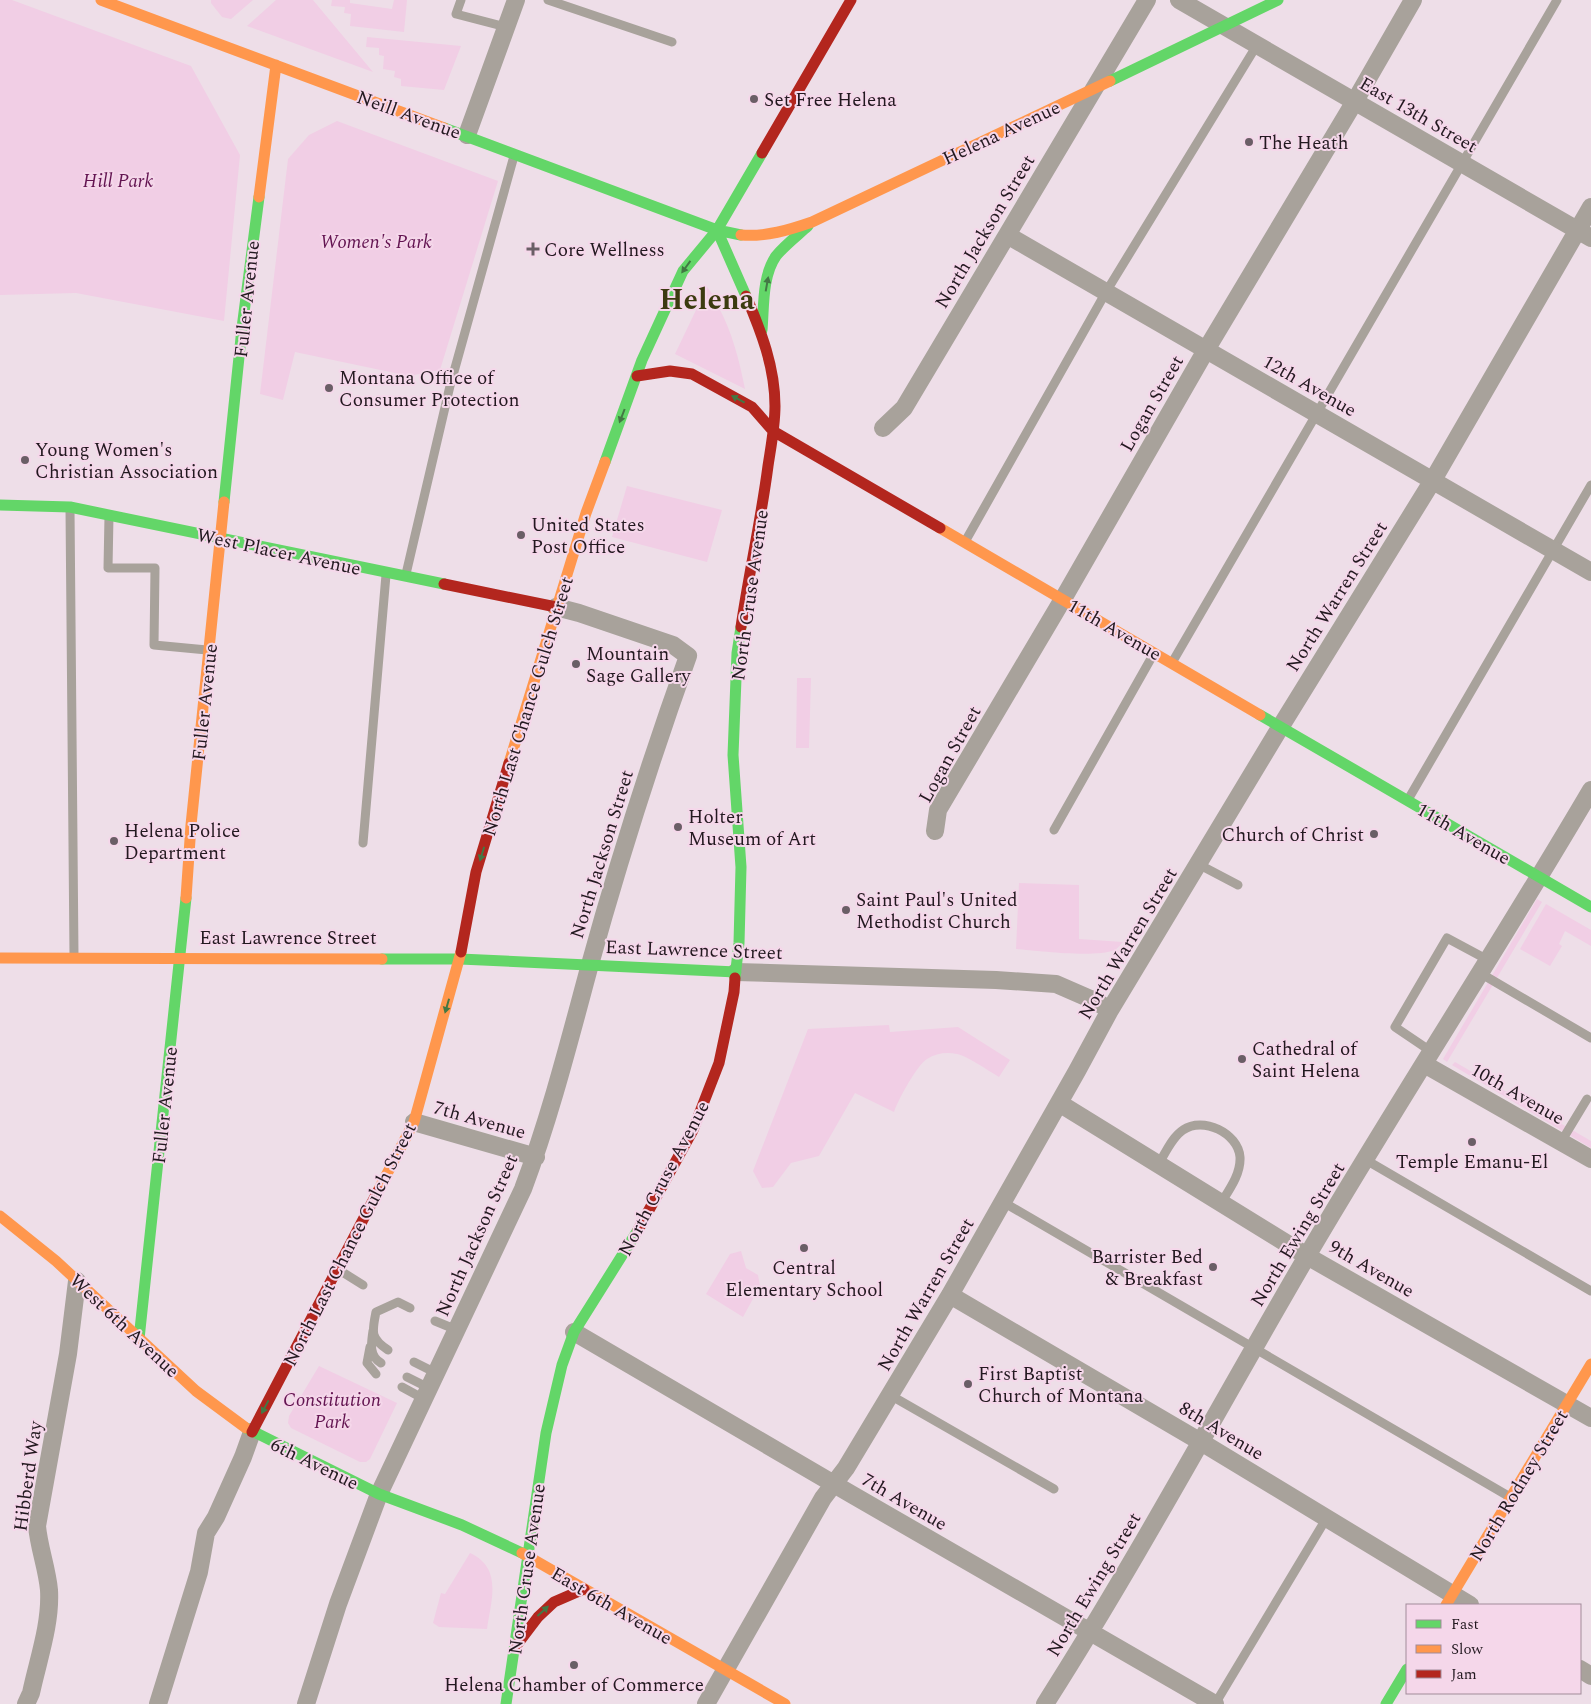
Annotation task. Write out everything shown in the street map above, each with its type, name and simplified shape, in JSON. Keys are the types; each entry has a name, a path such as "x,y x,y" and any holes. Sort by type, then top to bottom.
{"street":[{"name":"Neill Avenue","path":"101,0 467,135 717,230"},
{"path":"467,135 516,0"},
{"name":"North Last Chance Gulch Street","path":"252,1432 414,1122 460,959 476,872 586,513 637,376 683,271 717,230 851,0"},
{"name":"North Jackson Street","path":"883,428 904,408 1147,0"},
{"name":"East 13th Street","path":"1179,0 1584,234"},
{"name":"Helena Avenue","path":"717,230 738,236 762,236 788,231 812,222 1225,27 1278,0"},
{"name":"Logan Street","path":"936,831 938,810 1063,599 1206,350 1413,0"},
{"name":"Fuller Avenue","path":"139,1339 180,958 191,825 251,254 276,65"},
{"name":"North Warren Street","path":"706,1704 823,1498 846,1468 950,1295 1059,1104 1110,1010 1281,726 1584,234 1591,207"},
{"path":"762,332 767,285 772,263 780,252 812,222"},
{"path":"717,230 762,332"},
{"name":"12th Avenue","path":"1007,235 1591,572"},
{"name":"North Cruse Avenue","path":"506,1704 546,1433 562,1365 574,1332 631,1243 693,1130 719,1063 734,992 739,943 741,867 733,755 736,652 763,505 774,431 774,396 771,370 762,332"},
{"name":"11th Avenue","path":"637,376 670,371 692,374 752,406 774,431 1591,907"},
{"name":"West Placer Avenue","path":"0,505 70,506 222,540 556,607"},
{"name":"North Jackson Street","path":"306,1704 338,1604 379,1494 524,1190 536,1157 656,744 688,656 673,645 556,607"},
{"name":"North Ewing Street","path":"1045,1704 1091,1632 1307,1256 1540,877 1591,790"},
{"name":"East Lawrence Street","path":"0,958 460,959 736,972 986,980 1056,984 1095,1001 1110,1010"},
{"name":"10th Avenue","path":"1428,1058 1591,1159"},
{"name":"9th Avenue","path":"1059,1104 1307,1256 1568,1403 1591,1418"},
{"name":"7th Avenue","path":"414,1122 536,1157"},
{"name":"West 6th Avenue","path":"0,1216 56,1262 196,1391 252,1432"},
{"name":"Hibberd Way","path":"26,1704 47,1621 49,1592 47,1572 39,1543 37,1526 68,1354 77,1281"},
{"name":"8th Avenue","path":"950,1295 1201,1442 1326,1519 1449,1600 1466,1604"},
{"name":"7th Avenue","path":"574,1332 1215,1704"},
{"name":"North Rodney Street","path":"1449,1600 1591,1364"},
{"path":"158,1704 198,1572 206,1533 216,1516 243,1457 252,1432"},
{"name":"6th Avenue","path":"252,1432 379,1494"},
{"name":"East 6th Avenue","path":"379,1494 462,1525 528,1556 785,1704"},
{"path":"514,1648 538,1616 554,1602 584,1589"},
{"path":"1386,1704 1406,1671"}],"lane":[{"path":"461,0 456,14 506,27"},
{"path":"548,0 672,42"},
{"path":"1172,663 1557,0"},
{"path":"965,542 1106,292 1257,45"},
{"path":"406,576 450,386 515,153"},
{"path":"1407,800 1591,485"},
{"path":"70,506 75,958"},
{"path":"109,515 108,568 155,568 154,645 210,650"},
{"path":"363,844 386,573"},
{"path":"1054,830 1154,652"},
{"path":"1198,864 1238,886"},
{"path":"1428,1058 1395,1027 1447,938 1484,967 1591,1038"},
{"path":"1561,1142 1587,1099"},
{"path":"1158,1165 1182,1130 1192,1126 1204,1125 1229,1135 1240,1156 1238,1170 1221,1204"},
{"path":"1366,1160 1591,1291"},
{"path":"1003,1202 1254,1350 1511,1497"},
{"path":"338,1269 362,1285"},
{"path":"376,1374 367,1364 376,1312 398,1302 410,1308"},
{"path":"436,1321 457,1330"},
{"path":"373,1331 377,1342 388,1350"},
{"path":"370,1347 376,1360 381,1364"},
{"path":"414,1362 430,1387"},
{"path":"406,1377 430,1387"},
{"path":"402,1387 430,1387"},
{"path":"890,1395 1054,1489"},
{"path":"1215,1704 1326,1519"}],"green space":[{"name":"Hill Park","path":"0,0 12,0 191,66 240,155 224,321 76,293 0,295"},
{"path":"211,0 253,0 231,19 222,17 211,3"},
{"path":"276,0 313,0 373,72 247,26"},
{"path":"332,0 350,0 350,3 392,9 394,0 407,0 404,32 350,26 351,14 344,13 345,7 331,6"},
{"path":"367,37 461,46 444,90 401,86 401,79 394,77 395,71 383,69 384,56 379,55 379,48 366,47"},
{"name":"Women's Park","path":"337,121 498,181 440,370 409,376 295,352 283,400 260,394 288,159 309,135"},
{"path":"707,287 712,293 731,335 745,389 675,354"},
{"path":"627,486 722,510 707,562 612,537"},
{"path":"797,678 811,678 809,748 796,748"},
{"path":"1019,883 1079,885 1079,939 1123,942 1115,950 1094,954 1016,949"},
{"path":"1537,899 1542,902 1447,1062 1443,1059"},
{"path":"1546,904 1591,930 1591,946 1565,931 1559,944 1562,946 1550,966 1520,949"},
{"path":"889,1025 890,1032 958,1027 1010,1060 999,1077 961,1055 949,1053 934,1055 927,1059 913,1075 894,1112 855,1093 819,1156 791,1163 773,1187 762,1188 753,1171 808,1029"},
{"path":"1455,1062 1591,1141 1591,1148 1452,1065"},
{"path":"741,1251 746,1268 758,1275 760,1286 743,1317 706,1294 730,1254"},
{"name":"Constitution Park","path":"319,1366 397,1403 370,1459 366,1462 360,1462 291,1428 288,1423 289,1416"},
{"path":"470,1553 480,1559 487,1567 491,1576 492,1597 487,1629 439,1627 433,1623 441,1593 445,1594"}],"traffic: fast":[{"path":"1110,81 1278,0"},
{"path":"444,128 717,230 741,235"},
{"path":"605,462 642,360 683,271 717,230 762,153"},
{"path":"224,502 242,328 259,197"},
{"path":"762,330 764,292 771,264 787,244 808,226"},
{"path":"717,230 746,296"},
{"path":"0,505 70,507 444,584"},
{"path":"735,978 739,943 741,867 733,755 737,653 741,627"},
{"path":"1260,715 1591,907"},
{"path":"139,1339 186,898"},
{"path":"382,959 460,959 736,972"},
{"path":"506,1704 546,1433 562,1365 574,1332 638,1230"},
{"path":"246,1428 379,1494 462,1525 522,1553"},
{"path":"1386,1704 1406,1671"}],"traffic: slow":[{"path":"101,0 444,128"},
{"path":"259,197 276,65"},
{"path":"741,235 768,234 812,222 1110,81"},
{"path":"509,763 586,513 605,462"},
{"path":"186,898 191,825 224,502"},
{"path":"940,528 1260,715"},
{"path":"378,1191 414,1122 461,952"},
{"path":"0,958 382,959"},
{"path":"0,1216 56,1261 196,1391 246,1428"},
{"path":"1447,1604 1591,1364"},
{"path":"522,1553 785,1704"}],"traffic: jam":[{"path":"762,153 851,0"},
{"path":"741,627 774,428 775,406 770,363 762,336 746,296"},
{"path":"637,376 670,371 692,374 752,407 773,431 940,528"},
{"path":"444,584 556,607"},
{"path":"461,952 476,872 509,763"},
{"path":"638,1230 693,1130 719,1063 734,992 735,978"},
{"path":"252,1432 378,1191"},
{"path":"516,1646 538,1617 554,1602 584,1589"}],"place":[{"name":"Set Free Helena","path":"754,99"},
{"name":"The Heath","path":"1249,142"},
{"name":"Core Wellness","path":"533,249"},
{"name":"Montana Office of Consumer Protection","path":"329,388"},
{"name":"Young Women's Christian Association","path":"25,460"},
{"name":"United States Post Office","path":"521,535"},
{"name":"Mountain Sage Gallery","path":"576,664"},
{"name":"Holter Museum of Art","path":"678,827"},
{"name":"Church of Christ","path":"1374,834"},
{"name":"Helena Police Department","path":"114,841"},
{"name":"Saint Paul's United Methodist Church","path":"846,910"},
{"name":"Cathedral of Saint Helena","path":"1242,1059"},
{"name":"Temple Emanu-El","path":"1472,1142"},
{"name":"Central Elementary School","path":"804,1248"},
{"name":"Barrister Bed & Breakfast","path":"1213,1267"},
{"name":"First Baptist Church of Montana","path":"968,1384"},
{"name":"Helena Chamber of Commerce","path":"574,1665"}],"district":[{"name":"Helena","path":"707,299"}]}
